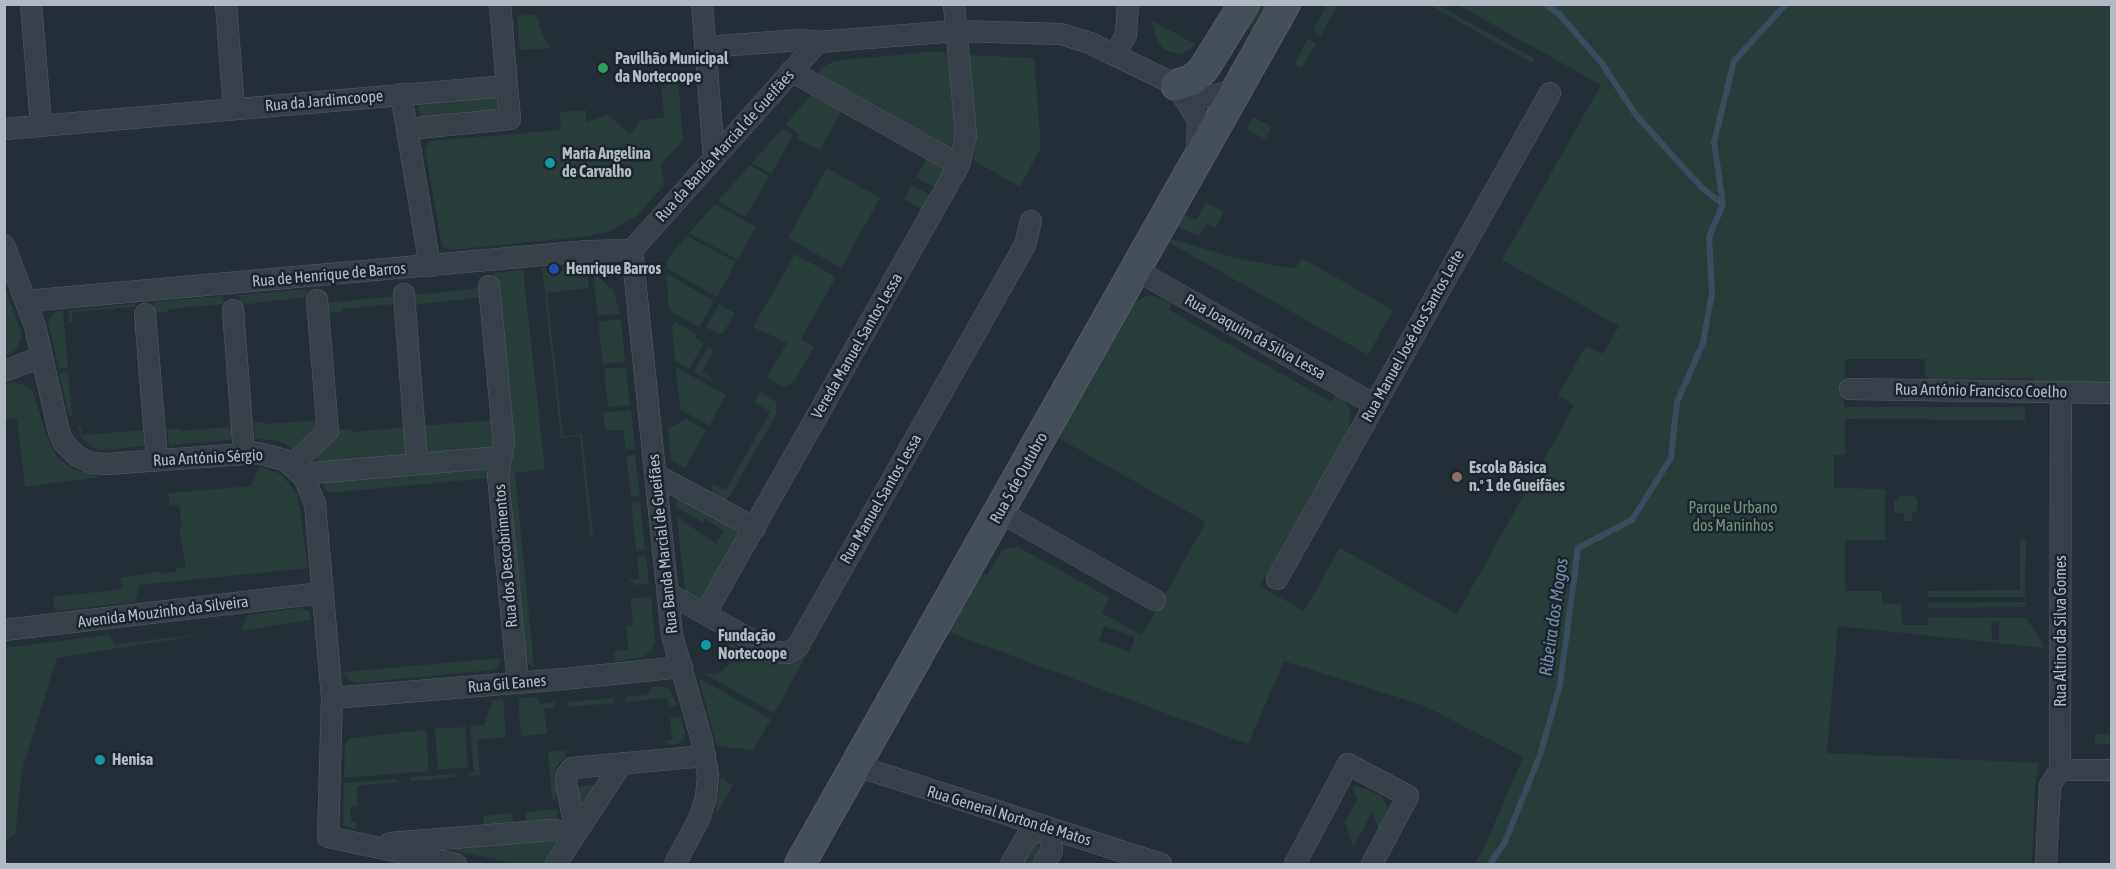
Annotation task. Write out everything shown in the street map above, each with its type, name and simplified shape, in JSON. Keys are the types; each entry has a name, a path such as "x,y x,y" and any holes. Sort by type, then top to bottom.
{"main road":[{"path":"1237,90 1230,79 1227,63 1228,48 1246,4"},
{"path":"1179,91 1203,70 1246,4"},
{"name":"Rua 5 de Outubro","path":"801,864 1285,4"}],"street":[{"path":"31,4 41,124"},
{"path":"226,4 234,109"},
{"path":"407,129 510,119 500,4"},
{"path":"702,4 714,158"},
{"name":"Vereda Manuel Santos Lessa","path":"705,614 959,165 966,135 954,4"},
{"path":"1115,54 1126,35 1128,4"},
{"name":"Rua da Banda Marcial de Gueifães","path":"705,48 956,31 1051,33 1073,37 1115,54 1179,91 1202,98 1237,90"},
{"name":"Rua da Banda Marcial de Gueifães","path":"632,250 818,42"},
{"path":"791,71 959,165"},
{"name":"Rua da Jardimcoope","path":"4,129 41,124 507,86"},
{"path":"1179,91 1193,108 1199,126 1196,164"},
{"name":"Rua Manuel José dos Santos Leite","path":"1276,579 1551,93"},
{"path":"401,94 430,266"},
{"name":"Rua Manuel Santos Lessa","path":"668,593 773,652 788,653 798,646 1025,245 1031,221"},
{"name":"Rua António Sérgio","path":"4,245 26,301 42,357 59,432 71,450 95,464 244,453 266,454 302,471"},
{"name":"Rua de Henrique de Barros","path":"26,301 588,251 632,250"},
{"name":"Rua Banda Marcial de Gueifães","path":"632,250 672,635 705,756 708,775 704,806 675,864"},
{"name":"Rua Joaquim da Silva Lessa","path":"1136,270 1375,405"},
{"name":"Rua dos Descobrimentos","path":"489,286 504,443 498,476 518,683"},
{"path":"404,294 417,463"},
{"path":"302,471 328,431 317,300"},
{"path":"233,310 244,453"},
{"path":"145,314 157,460"},
{"path":"4,371 42,357"},
{"name":"Rua António Francisco Coelho","path":"1850,389 2112,393"},
{"name":"Rua Altino da Silva Gomes","path":"2046,864 2050,785 2060,770 2061,393"},
{"path":"302,471 501,457"},
{"path":"302,471 315,504 332,698 328,837 456,864"},
{"path":"656,475 755,528"},
{"path":"1000,512 1155,600"},
{"name":"Avenida Mouzinho da Silveira","path":"4,630 322,594"},
{"name":"Rua Gil Eanes","path":"332,698 682,667"},
{"path":"576,833 566,782 568,772 575,767 705,756"},
{"path":"556,864 622,763"},
{"path":"1295,864 1348,764 1408,796 1372,864"},
{"name":"Rua General Norton de Matos","path":"857,766 1161,864"},
{"path":"2060,770 2112,770"},
{"path":"1011,864 1027,836 1050,828 1052,851 1044,864"},
{"path":"368,846 552,830 576,833"}],"green space":[{"path":"1259,5 1272,5 1254,33 1250,33 1247,27"},
{"path":"1327,5 1338,5 1321,35 1313,30"},
{"path":"1430,5 1438,5 1535,59 1532,63"},
{"name":"Parque Urbano dos Maninhos","path":"1458,5 2111,5 2111,383 2034,383 2034,378 1931,379 1925,375 1925,359 1845,359 1844,407 2025,407 2025,420 1845,419 1845,455 1834,455 1834,488 1885,489 1885,540 1845,540 1845,591 1882,591 1882,603 1901,604 1902,625 1928,625 1928,617 2026,618 2044,648 1838,626 1827,753 2039,763 2035,787 2032,864 1474,864 1483,850 1523,757 1425,706 1284,661 1248,744 946,631 979,573 987,575 1003,550 1018,547 1110,598 1102,613 1142,635 1206,522 1055,436 1132,305 1143,297 1151,295 1172,303 1169,310 1331,402 1336,395 1344,400 1350,409 1349,428 1260,586 1304,611 1340,548 1457,614 1574,406 1558,395 1586,346 1603,354 1619,326 1502,260 1601,85","holes":["1999,621 1999,640 1992,640 1991,622","1104,626 1135,637 1130,652 1099,641"]},
{"path":"536,14 543,36 551,48 522,50 519,47 517,16"},
{"path":"1151,20 1195,44 1192,49 1181,54 1165,50 1158,42"},
{"path":"1308,39 1316,44 1302,68 1294,64"},
{"path":"944,52 948,58 955,134 949,151 820,78 820,69 834,61"},
{"path":"969,55 1034,58 1041,147 1020,187 973,160 976,137"},
{"path":"660,69 678,79 683,140 661,164 664,185 637,216 612,230 590,236 450,250 442,246 425,149 429,141 561,130 560,112 586,110 586,122 608,115 630,134 641,120 664,118"},
{"path":"814,91 861,118 858,122 841,112 820,150 797,138 799,134 785,125"},
{"path":"499,95 499,110 424,117 417,110 420,103"},
{"path":"1253,117 1272,127 1265,139 1246,129"},
{"path":"782,129 793,135 771,174 752,163"},
{"path":"906,143 950,168 938,189 916,177 926,159 903,147"},
{"path":"750,165 769,176 746,217 718,201"},
{"path":"827,168 880,198 841,268 788,238"},
{"path":"912,185 934,197 925,211 904,199"},
{"path":"1206,202 1224,212 1215,228 1206,224 1199,236 1177,227 1184,214 1196,220"},
{"path":"715,204 756,227 738,260 689,233"},
{"path":"687,236 736,262 717,297 666,268 669,257"},
{"path":"1171,239 1232,257 1295,269 1302,258 1393,310 1368,355 1168,242"},
{"path":"795,254 836,277 801,339 814,347 794,382 784,387 766,378 787,343 753,327"},
{"path":"562,266 587,270 589,288 547,293 563,436 582,434 593,535 590,535 580,436 561,438 542,268 545,268 546,272 562,270"},
{"path":"523,270 545,469 515,473 534,667 526,662 507,474 512,448 494,273"},
{"path":"593,272 613,290 620,314 598,316"},
{"path":"666,273 714,301 699,327 669,310"},
{"path":"4,285 22,333 17,349 5,357"},
{"path":"482,288 483,297 413,305 412,295"},
{"path":"307,289 307,297 240,305 239,295"},
{"path":"223,296 224,304 169,309 168,312 154,313 154,302"},
{"path":"395,296 396,304 342,309 342,312 328,313 327,303"},
{"path":"135,304 135,307 72,312 72,322 69,322 68,310"},
{"path":"719,304 735,313 723,333 719,334 706,327"},
{"path":"63,310 68,368 59,369 48,321 54,313"},
{"path":"621,319 625,362 603,364 598,322"},
{"path":"675,321 696,334 695,338 704,343 689,369 675,361 672,327"},
{"path":"709,346 713,352 702,372 714,380 713,382 694,372"},
{"path":"626,367 630,405 608,407 604,369"},
{"path":"676,367 726,395 709,426 680,409"},
{"path":"68,372 72,416 69,416 59,373"},
{"path":"12,382 28,386 33,392 47,437 57,457 74,470 101,477 25,487 17,418 5,419 5,385"},
{"path":"760,391 776,402 776,415 729,497 724,500 714,497 711,492 713,484 726,490 770,412 754,402"},
{"path":"490,410 492,410 496,445 491,450 426,455 420,426 490,420"},
{"path":"631,410 635,449 626,450 623,430 605,431 603,413"},
{"path":"686,419 706,430 685,468 671,460 668,429"},
{"path":"318,420 321,429 296,450 278,441 255,438 254,423"},
{"path":"77,426 81,426 82,435 145,430 146,446 103,450 94,448 82,439"},
{"path":"232,427 234,438 230,440 169,445 167,429 179,428 179,431"},
{"path":"405,427 409,455 320,462 317,458 317,454 338,430 352,429 353,432"},
{"path":"635,455 640,496 631,497 626,456"},
{"path":"260,467 281,474 298,495 308,568 140,585 135,602 55,611 53,597 122,589 121,578 159,571 160,574 176,572 176,568 186,567 179,529 182,528 179,505 170,506 168,493 251,486"},
{"path":"488,468 489,478 328,493 323,486 326,481"},
{"path":"1899,496 1914,496 1917,499 1917,512 1912,512 1912,521 1904,521 1904,514 1894,512 1894,500 1899,500"},
{"path":"678,497 742,531 705,599 701,600 685,592 677,517 716,544 724,531 705,519 703,523 676,507"},
{"path":"640,502 645,550 636,551 631,503"},
{"path":"2026,539 2025,597 1928,597 1928,591 2020,590 2020,540"},
{"path":"646,556 649,584 635,585 628,580 639,579 637,557"},
{"path":"651,596 655,641 652,650 641,658 615,661 614,651 628,650 626,626 633,625 630,599"},
{"path":"2026,602 2025,607 1928,608 1928,603"},
{"path":"300,608 309,611 311,620 241,631 247,615"},
{"path":"212,633 57,658 22,770 15,835 5,841 5,648 109,635 115,644"},
{"path":"725,639 741,649 743,646 811,648 774,713 703,673 718,674 730,664 732,652"},
{"path":"502,658 498,666 492,670 357,683 350,681 343,672"},
{"path":"701,679 771,719 753,750 717,746 699,680"},
{"path":"653,686 669,688 678,706 669,707 667,698 626,702 626,697 647,695"},
{"path":"536,697 541,704 555,702 555,708 544,709 547,734 521,736 518,698"},
{"path":"614,698 614,703 568,707 567,702"},
{"path":"503,699 506,737 477,740 480,775 469,776 469,773 474,772 470,726 484,725 492,700"},
{"path":"681,717 685,733 684,739 677,744 667,745 664,741 672,740 670,718"},
{"path":"465,727 468,767 438,770 435,729"},
{"path":"426,730 429,771 344,778 345,744 350,738"},
{"path":"2095,734 2111,734 2111,744 2095,744"},
{"path":"566,750 566,756 556,767 557,799 552,799 548,752"},
{"path":"456,774 457,777 411,781 410,777"},
{"path":"721,778 733,785 717,813 716,811"},
{"path":"397,779 398,782 357,786 358,806 350,807 351,822 356,822 357,829 343,826 344,783"},
{"path":"600,784 578,817 574,787"},
{"path":"1353,787 1364,788 1382,797 1388,807 1379,830 1372,812 1353,848 1345,822 1357,800"},
{"path":"558,809 557,819 526,821 525,812"},
{"path":"512,813 513,822 484,825 483,816"},
{"path":"555,840 557,844 548,864 517,864 442,848 434,854 419,847"},
{"path":"1037,845 1042,850 1037,864 1020,864 1032,846"}],"waterway":[{"path":"1546,4 1559,14 1601,62 1636,115 1702,188 1723,204"},
{"name":"Ribeira dos Mogos","path":"1490,864 1505,842 1540,755 1560,685 1578,548 1632,520 1671,458 1677,402 1703,343 1712,293 1709,237 1723,204 1714,142 1734,61 1786,4"}],"place":[{"name":"Pavilhão Municipal da Nortecoope","path":"603,68"},
{"name":"Maria Angelina de Carvalho","path":"550,163"},
{"name":"Henrique Barros","path":"554,269"},
{"name":"Escola Básica n.º 1 de Gueifães","path":"1457,477"},
{"name":"Fundação Nortecoope","path":"706,645"},
{"name":"Henisa","path":"100,760"}]}
